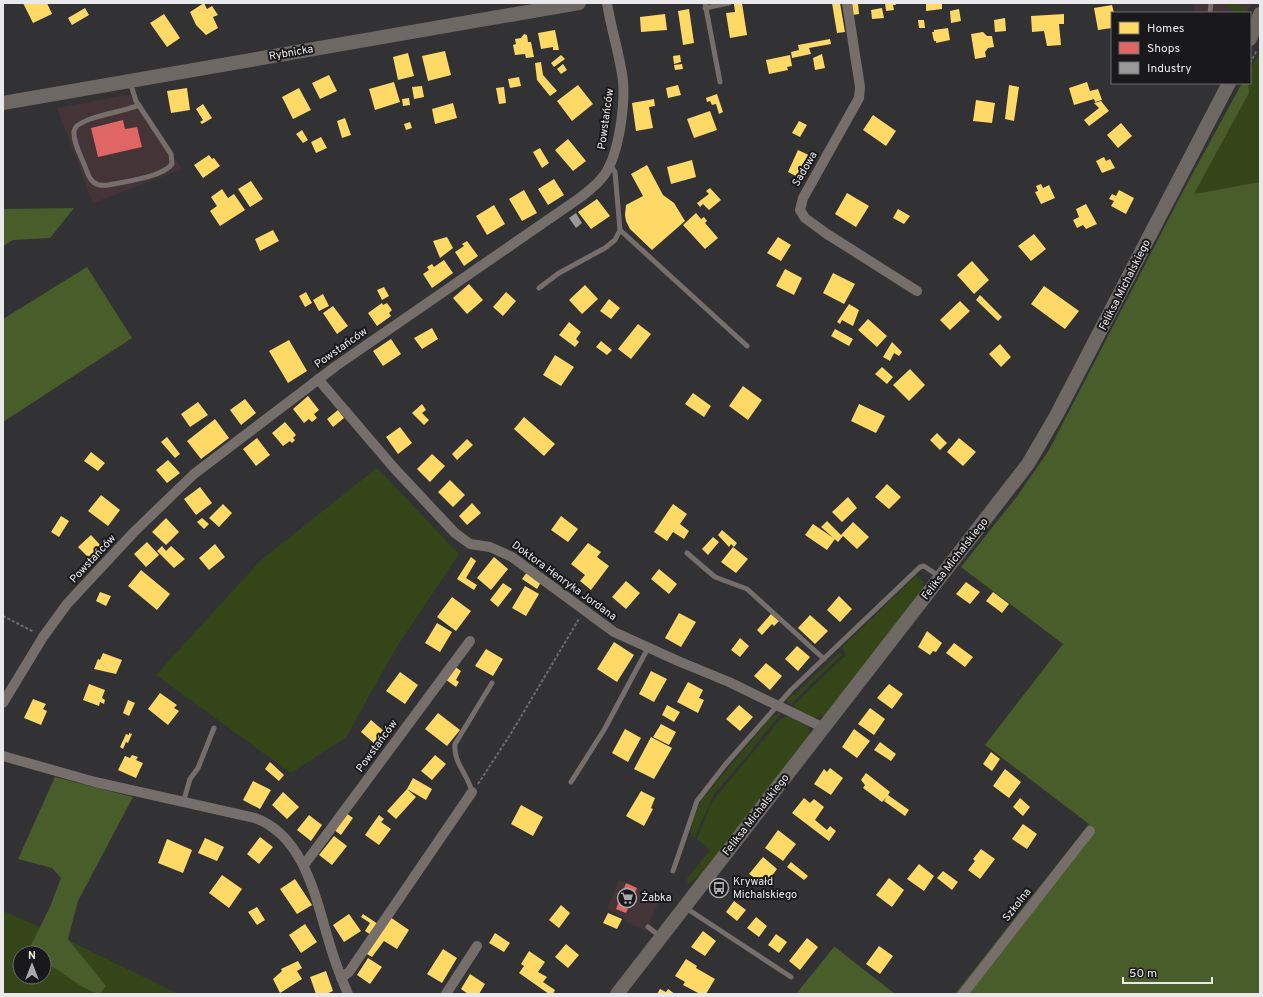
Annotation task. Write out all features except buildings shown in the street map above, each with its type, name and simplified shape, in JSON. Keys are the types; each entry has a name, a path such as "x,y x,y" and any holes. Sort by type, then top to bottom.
{"street":[{"name":"Rybnicka","path":"3,103 576,3"},
{"name":"Powstańców","path":"3,703 43,638 62,611 130,537 186,481 224,450 318,379 581,197 599,182 610,165 618,136 623,91 621,69 607,3"},
{"name":"Sadowa","path":"847,3 860,87 859,98 803,198 800,210 805,218 827,234 918,291"},
{"path":"1251,38 1260,14"},
{"path":"1251,40 1260,28"},
{"name":"Feliksa Michalskiego","path":"617,994 1023,471 1044,437 1227,84"},
{"name":"Doktora Henryka Jordana","path":"318,379 394,468 455,534 470,544 490,547 512,557 609,629 648,648 729,682 824,728"},
{"name":"Powstańców","path":"304,865 470,641"},
{"path":"3,756 80,778 246,816 266,823 279,832 304,865 341,978 348,994"},
{"path":"341,978 349,972 472,792"},
{"name":"Szkolna","path":"963,994 1090,831"},
{"path":"446,994 477,946"}],"lane":[{"path":"720,82 705,5 729,3"},
{"path":"130,81 133,95 168,148 172,158 172,164 167,169 153,175 108,186 102,186 94,183 88,175 76,142 74,131 76,127 83,121 125,111 139,105"},
{"path":"539,288 564,270 611,245 615,240 620,230 615,172 610,165"},
{"path":"620,230 748,346"},
{"path":"687,553 715,577 747,589 824,659"},
{"path":"673,871 699,798 725,765 776,706 920,567 924,566 928,568 940,577"},
{"path":"571,782 604,730 648,648"},
{"path":"472,792 470,784 458,763 454,750 455,744 492,683"},
{"path":"184,803 190,779 198,768 214,728"},
{"path":"685,907 791,977"},
{"path":"648,927 662,937"}],"path":[{"path":"1251,61 1260,46"},
{"path":"472,792 510,735 584,611"},
{"path":"3,616 43,638"}],"shaded area":[{"path":"1193,3 1252,3 1248,12 1194,12"},
{"path":"131,94 182,169 93,203 57,108"},
{"path":"619,880 660,898 646,931 626,922 627,919 607,909"}],"green space":[{"path":"1226,3 1246,7 1246,12 1237,12 1227,7"},
{"path":"1260,52 1260,182 1194,194 1249,93 1248,84 1251,84 1251,67"},
{"path":"1241,84 1248,84 1249,93 1194,194 1260,182 1260,994 955,994 1089,824 985,745 1063,644 961,567 1018,495 1049,450 1180,197"},
{"path":"74,208 50,238 13,240 3,246 3,209"},
{"path":"87,267 132,338 3,422 3,319"},
{"path":"377,468 459,554 396,648 346,737 291,773 156,675 260,561"},
{"path":"916,576 924,582 922,584 924,588 824,716 813,718 794,709 795,704 846,655 842,647"},
{"path":"840,652 842,655 793,703 788,704 787,700 792,694 794,695"},
{"path":"780,713 752,748 753,749 714,794 695,836 692,838 692,824 703,798 764,726 763,724 771,717"},
{"path":"787,716 808,726 810,735 701,875 688,884 687,879 710,850 697,839 712,802 780,720"},
{"path":"55,777 133,797 78,901 68,939 106,986 100,994 92,992 52,967 52,945 31,945 50,907 61,878 52,868 18,859"},
{"path":"3,911 40,927 31,945 12,945 12,985 52,985 52,967 99,994 3,994"},
{"path":"68,940 178,994 100,994 106,986"},
{"path":"835,947 895,994 796,994"}],"place":[{"name":"Krywałd Michalskiego","path":"719,888"},
{"name":"Żabka","path":"627,898"}]}
